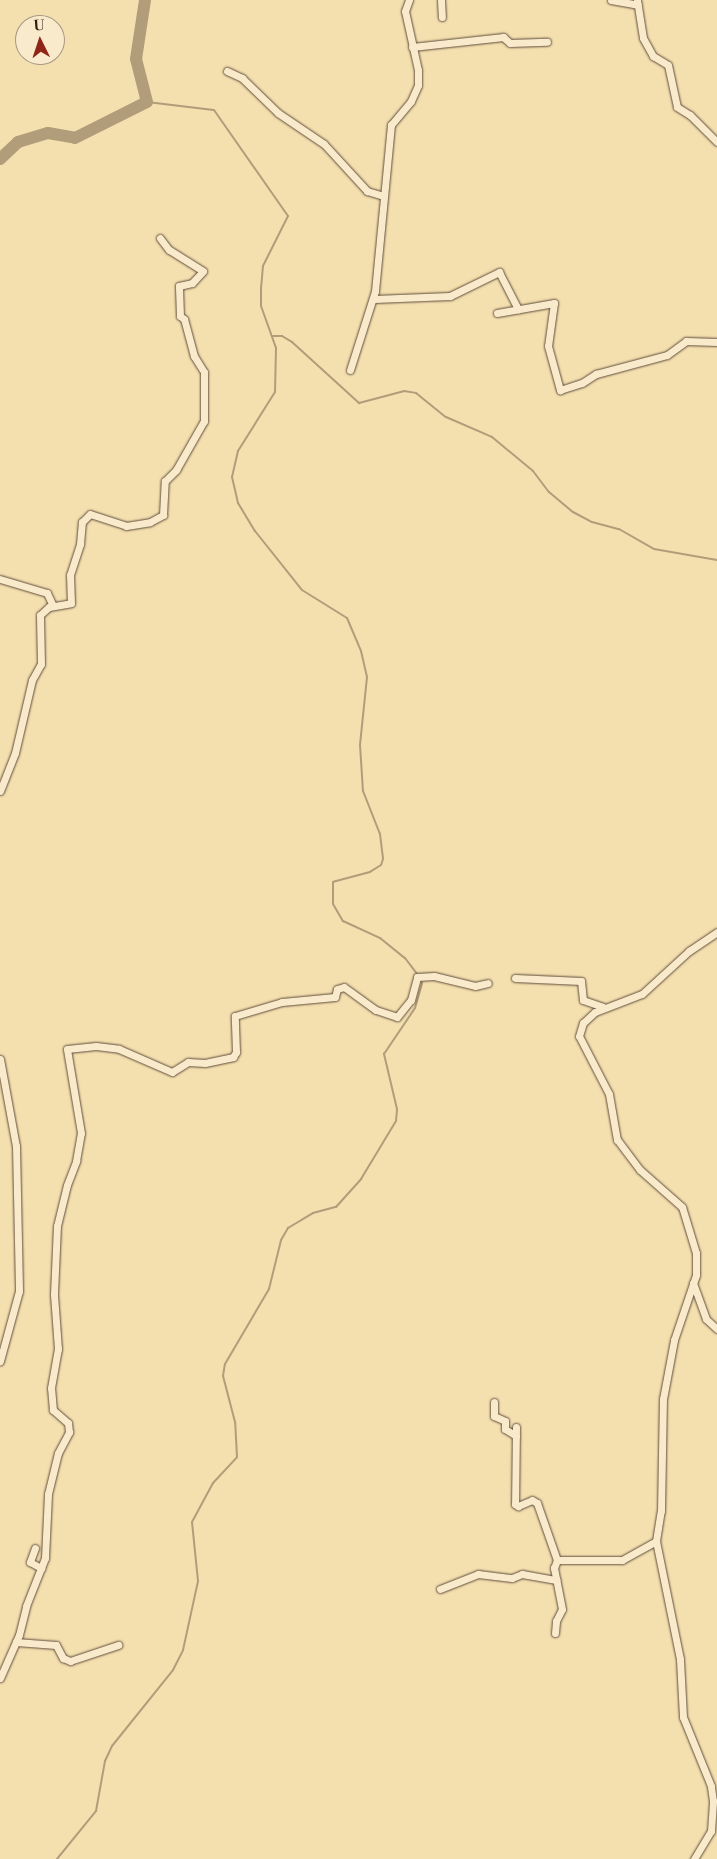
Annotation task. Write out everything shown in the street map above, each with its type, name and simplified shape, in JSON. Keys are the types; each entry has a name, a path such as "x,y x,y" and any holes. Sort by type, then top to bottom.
{"street":[{"path":"350,370 373,301 391,126 411,101 418,85 405,12 409,0"},
{"path":"441,0 442,17"},
{"path":"611,0 638,2 641,30 649,50 670,69 676,107 695,120 717,142"},
{"path":"412,47 503,37 510,43 547,42"},
{"path":"227,71 242,78 278,113 324,144 367,191 383,196"},
{"path":"0,791 15,753 33,676 41,664 40,615 53,606 70,604 70,575 83,521 91,514 126,526 150,522 163,515 165,481 176,470 204,421 204,372 194,356 184,319 180,316 179,286 192,283 203,271 169,250 160,238"},
{"path":"373,301 450,296 499,272 518,309"},
{"path":"498,313 554,303 548,346 559,390 582,383 596,374 667,355 686,341 717,342"},
{"path":"0,579 47,593 53,606"},
{"path":"694,1859 711,1831 713,1801 711,1786 683,1717 680,1659 656,1541 661,1511 663,1399 674,1340 693,1283 696,1253 682,1207 640,1170 620,1145 614,1134 606,1086 579,1040 583,1023 603,1007 642,994 689,951 717,932"},
{"path":"0,1678 16,1642 26,1606 48,1544 48,1494 69,1429 68,1423 52,1410 51,1397 52,1374 58,1349 54,1294 57,1226 81,1133 67,1049 96,1046 119,1049 172,1072 188,1062 212,1062 233,1057 236,1052 235,1016 282,1002 335,997 337,989 344,987 376,1010 396,1017 411,1000 417,977 434,976 471,986 488,983"},
{"path":"515,978 581,981 583,1000 603,1007"},
{"path":"0,1059 16,1146 19,1291 0,1361"},
{"path":"693,1283 706,1319 717,1329"},
{"path":"494,1402 494,1416 505,1421 506,1430 516,1436"},
{"path":"516,1427 514,1504 518,1506 532,1500 537,1503 557,1560 556,1580 562,1609 556,1621 555,1633"},
{"path":"557,1560 622,1560 656,1541"},
{"path":"35,1548 30,1562 41,1568"},
{"path":"440,1589 478,1574 512,1578 522,1574 556,1580"},
{"path":"16,1642 56,1645 63,1658 70,1661 118,1645"}],"waterway":[{"path":"0,159 18,142 48,133 75,138 147,102 136,59 145,0"},
{"path":"147,102 214,110 288,216 263,266 261,287 261,306 276,348 275,392 238,451 232,477 238,503 255,531 302,590 347,618 361,651 367,677 360,745 363,791 380,834 383,859 381,865 370,872 333,882 333,904 343,921 380,938 405,958 417,974"},
{"path":"273,336 282,336 292,342 359,403 404,391 416,393 446,417 492,437 533,471 549,492 573,512 592,522 619,529 654,549 717,560"},
{"path":"57,1859 96,1811 105,1761 112,1746 173,1670 183,1650 198,1581 192,1522 213,1483 237,1457 235,1422 223,1376 225,1364 269,1289 281,1240 288,1228 313,1213 336,1207 361,1179 396,1121 397,1109 384,1054 415,1008 422,983 419,978"}]}
